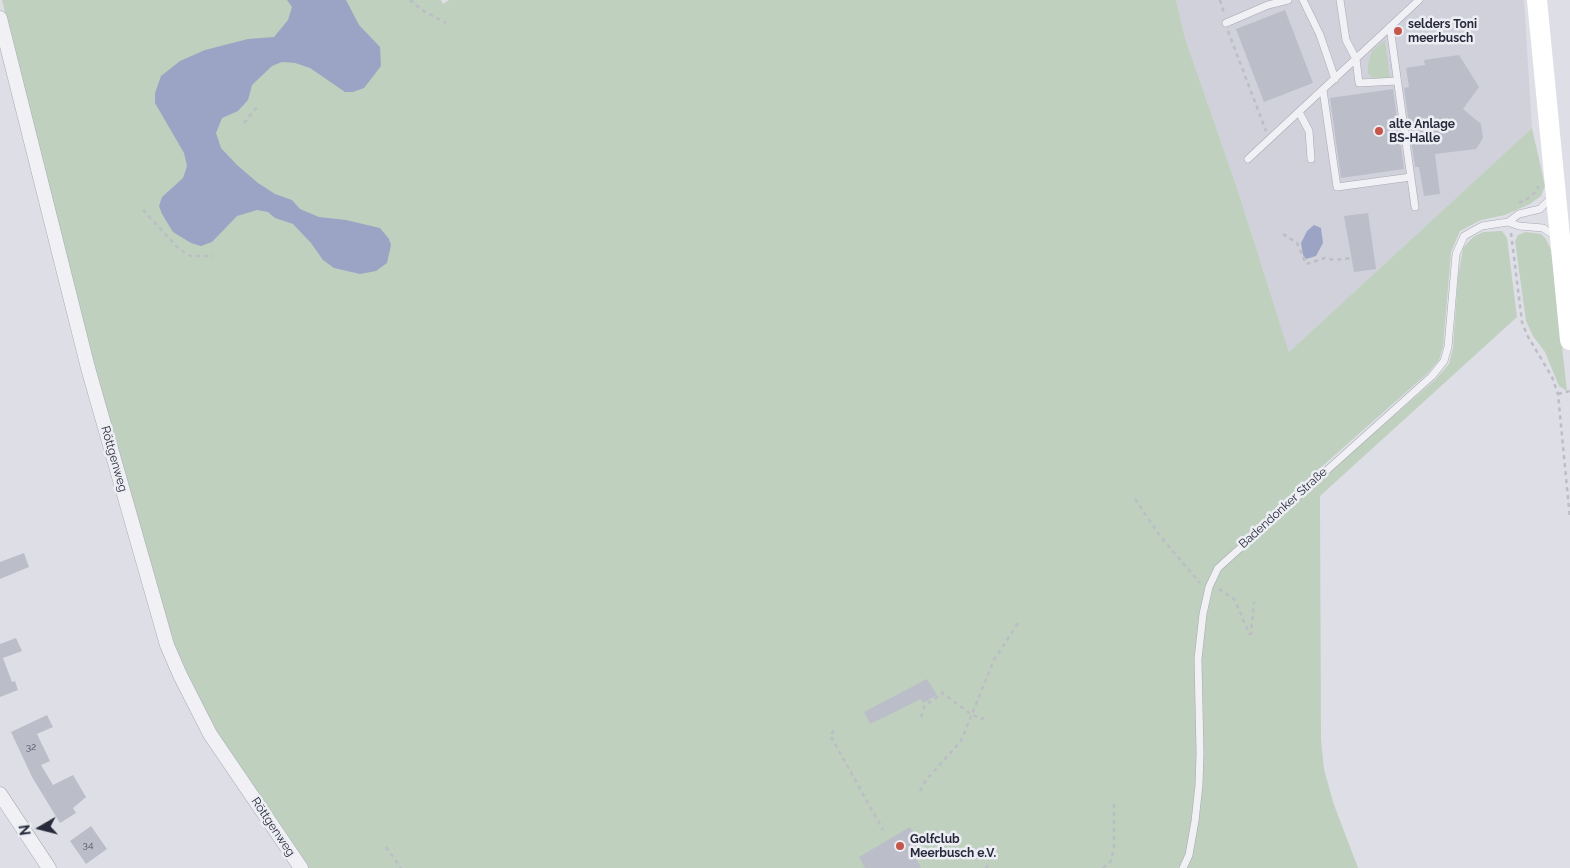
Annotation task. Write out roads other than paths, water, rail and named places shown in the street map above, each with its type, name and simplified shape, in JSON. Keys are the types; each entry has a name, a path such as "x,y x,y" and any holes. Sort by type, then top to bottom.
{"main road":[{"path":"1537,0 1546,187 1561,244 1570,340"}],"street":[{"name":"Röttgenweg","path":"0,18 88,368 167,645 210,734 301,868"},
{"path":"0,794 49,868"}],"lane":[{"path":"1226,23 1268,5 1288,0"},
{"path":"1303,0 1320,35 1335,79"},
{"path":"1340,0 1346,40 1356,59 1359,83 1397,81"},
{"path":"1248,159 1390,27 1406,15 1419,0"},
{"path":"1390,27 1415,207"},
{"path":"1323,90 1331,167 1338,187 1411,177"},
{"path":"1299,112 1309,131 1311,159"},
{"name":"Badendonker Straße","path":"1183,868 1189,854 1194,829 1199,785 1198,660 1203,614 1209,587 1218,568 1432,376 1444,361 1448,347 1456,254 1460,243 1472,230 1482,226 1508,222 1519,214 1540,209 1546,187"},
{"name":"Badendonker Straße","path":"1508,222 1519,226 1543,228 1552,232 1561,244"}],"water":[{"path":"287,0 346,0 359,25 380,47 381,66 364,88 353,92 345,92 310,68 295,63 282,62 272,66 252,85 248,100 238,111 222,118 216,133 221,148 237,165 258,183 275,194 292,200 300,209 319,217 346,220 380,228 389,239 391,245 387,263 376,271 360,274 334,268 323,260 311,243 293,224 275,218 268,212 257,210 237,216 212,242 201,246 191,243 173,232 159,206 162,197 183,178 187,166 184,153 155,103 155,93 161,76 180,61 205,50 248,39 274,37 288,20 292,7"},
{"path":"1314,225 1321,228 1323,243 1316,256 1306,259 1303,255 1301,243 1307,231"}],"place":[{"name":"selders Toni meerbusch","path":"1398,31"},
{"name":"alte Anlage BS-Halle","path":"1379,131"},
{"name":"Golfclub Meerbusch e.V.","path":"900,846"}]}
